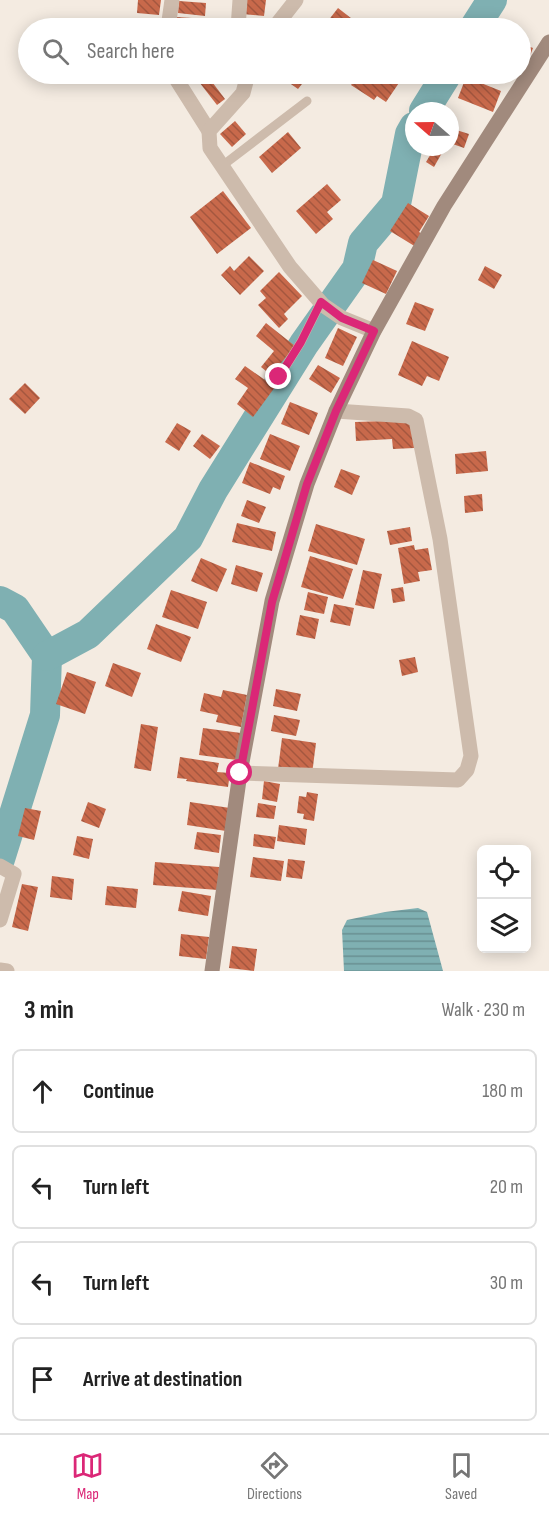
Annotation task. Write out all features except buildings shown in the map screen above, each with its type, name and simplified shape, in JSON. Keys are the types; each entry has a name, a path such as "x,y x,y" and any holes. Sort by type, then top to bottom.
{"street":[{"path":"169,18 172,0"},
{"path":"239,18 240,0"},
{"path":"282,18 296,0"},
{"path":"531,70 549,42"},
{"path":"179,84 209,130 210,148 290,267 322,304 342,318 374,331"},
{"path":"209,130 243,93 245,84"},
{"path":"212,971 240,773 272,602 307,484 336,411 374,331 444,206 522,84"},
{"path":"240,773 458,780 467,770 471,756 440,539 416,420 408,416 336,411"},
{"path":"0,920 14,874 3,867"},
{"path":"0,970 7,971"}],"lane":[{"path":"222,166 307,101"},
{"path":"279,377 322,304"}],"water":[{"path":"418,908 427,912 443,971 344,971 342,930 347,920"}],"waterway":[{"path":"480,18 492,0"},
{"path":"430,102 441,84"},
{"path":"47,656 88,634 188,538 213,490 304,344 357,269 363,243 396,204 406,156"},
{"path":"0,601 15,609 47,656 45,715 0,859"}],"route":[{"path":"240,773 272,602 307,484 336,411 374,331 342,318 321,302 301,342 279,377"}]}
